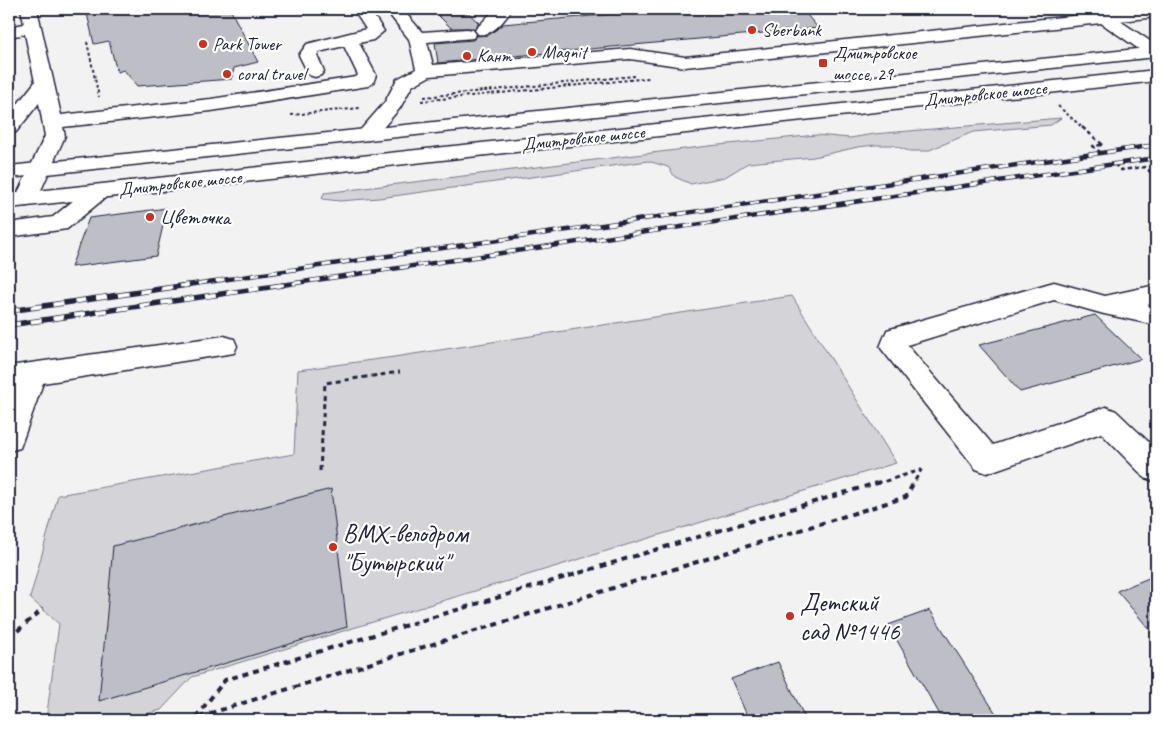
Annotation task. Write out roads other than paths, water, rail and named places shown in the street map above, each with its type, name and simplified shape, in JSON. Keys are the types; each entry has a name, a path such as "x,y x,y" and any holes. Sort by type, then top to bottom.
{"main road":[{"path":"17,200 40,169 55,136 29,9"},
{"path":"315,71 308,55 310,50 316,46 370,35 375,31 361,9"},
{"path":"393,9 417,38 426,71"},
{"path":"417,38 476,32 504,9 510,9"},
{"path":"1089,9 1106,17 1156,52"},
{"path":"367,134 393,104 404,83 426,71 630,54 685,62 1156,12"},
{"path":"9,32 33,27"},
{"path":"53,122 211,105 361,82 367,77 349,40"},
{"name":"Дмитровское шоссе","path":"9,172 1156,52"},
{"name":"Дмитровское шоссе","path":"17,200 1156,75"},
{"path":"9,128 44,83"},
{"path":"348,84 396,97"},
{"path":"9,230 59,224 98,192"},
{"path":"1156,316 1104,305 1054,291 896,337 893,347 987,460 1106,419 1156,469"},
{"path":"1104,305 1156,294"},
{"path":"9,439 20,375 224,346"}],"railway":[{"path":"180,286 1156,145"},
{"path":"275,286 1156,158"},
{"path":"9,311 188,285"},
{"path":"9,325 283,285"}],"place":[{"name":"Sberbank","path":"752,30"},
{"name":"Park Tower","path":"203,44"},
{"name":"Magnit","path":"532,52"},
{"name":"Кант","path":"467,56"},
{"name":"Дмитровское шоссе, 29","path":"823,63"},
{"name":"coral travel","path":"227,74"},
{"name":"Цветочка","path":"150,217"},
{"name":"BMX-велодром \"Бутырский\"","path":"333,547"},
{"name":"Детский сад №1446","path":"790,616"}]}
